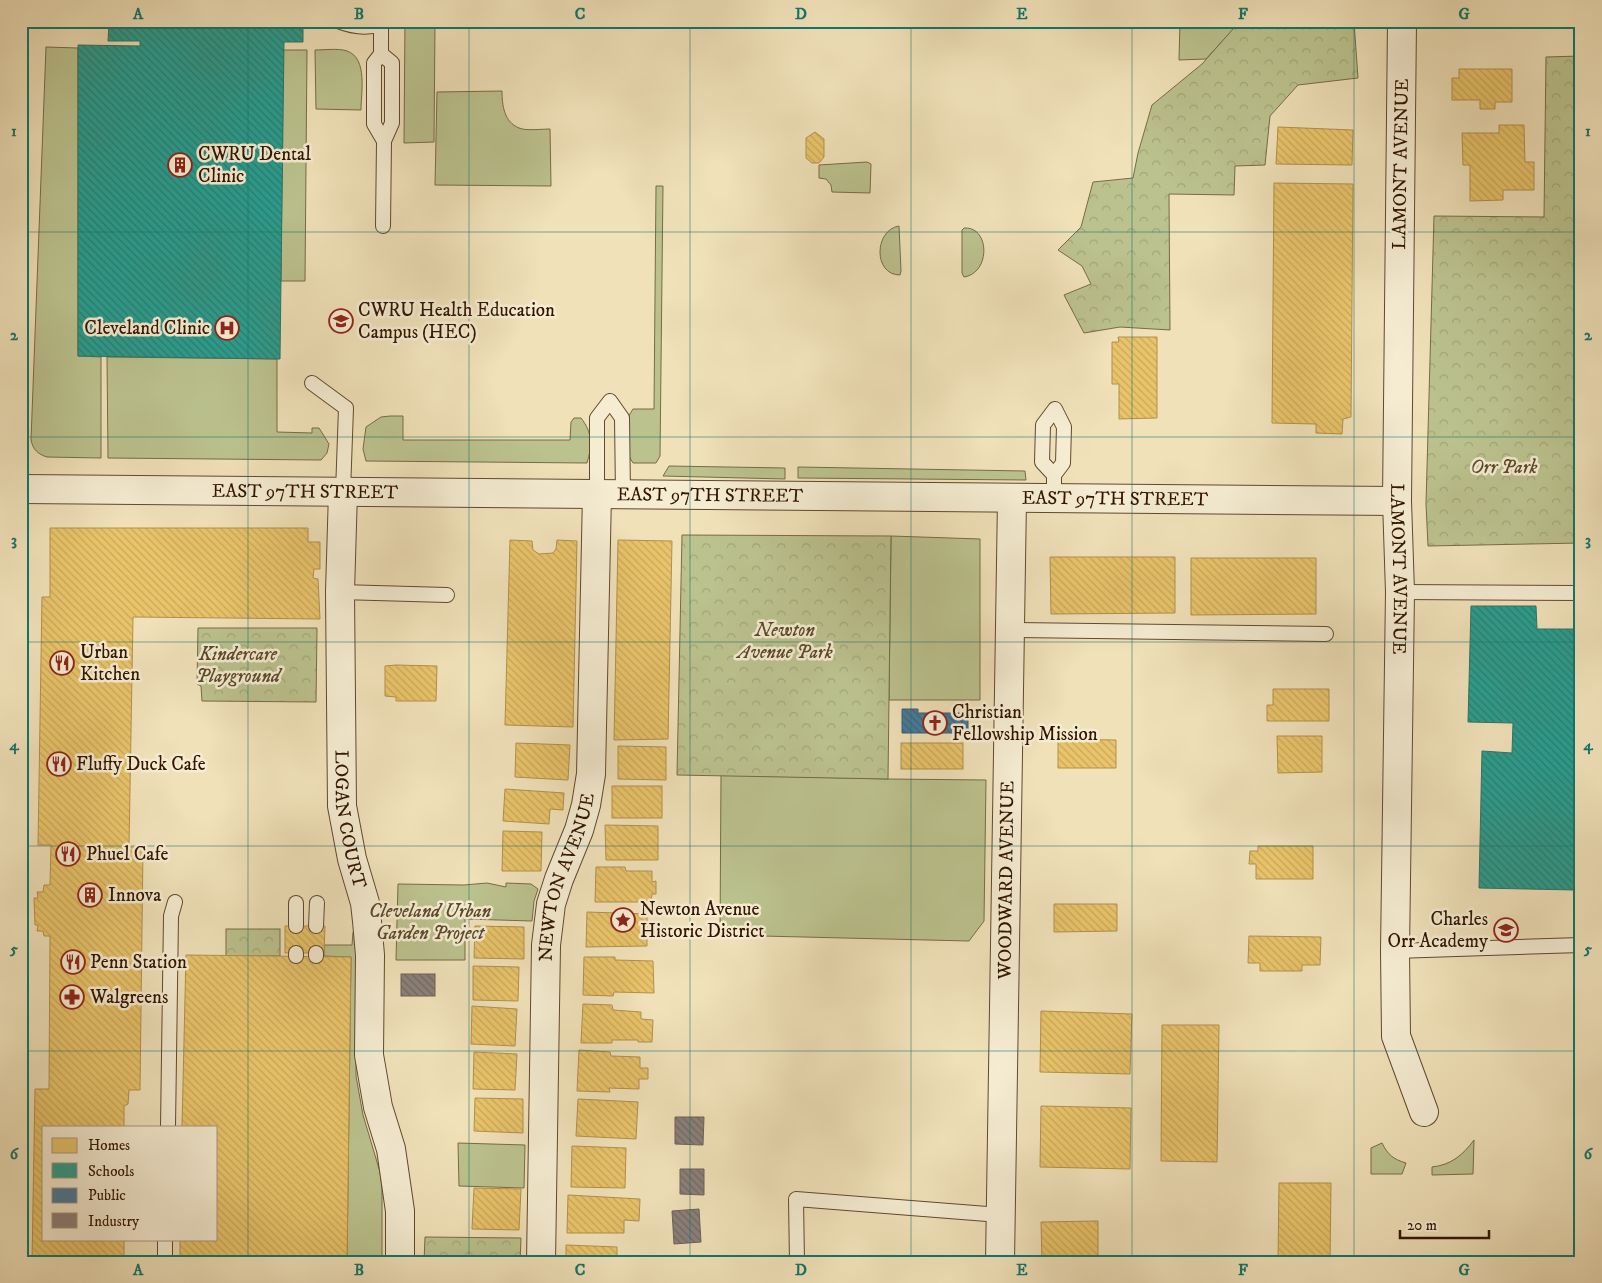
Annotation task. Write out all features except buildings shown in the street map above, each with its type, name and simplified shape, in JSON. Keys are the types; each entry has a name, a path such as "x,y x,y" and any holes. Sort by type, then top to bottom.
{"street":[{"name":"LAMONT AVENUE","path":"1402,21 1397,501 1400,592 1395,951 1396,1036 1424,1112"},
{"name":"EAST 97TH STREET","path":"21,489 1012,499 1054,487 1397,501"},
{"name":"LOGAN COURT","path":"343,492 340,592 342,806 352,859 365,904 370,955 369,1055 378,1107 391,1149 400,1210 400,1262"},
{"name":"NEWTON AVENUE","path":"541,1262 546,945 551,904 579,830 586,805 591,774 610,495"},
{"name":"WOODWARD AVENUE","path":"1000,1262 1012,499"}],"lane":[{"path":"338,21 350,26 371,27 382,23 381,54 374,63 374,124 384,141 383,226"},
{"path":"312,383 346,408 343,492"},
{"path":"610,401 622,418 610,495 597,418 610,401"},
{"path":"340,592 447,595"},
{"path":"1400,592 1581,593"},
{"path":"1011,630 1326,634"},
{"path":"168,1126 171,916 175,902"},
{"path":"296,903 296,926"},
{"path":"316,903 316,926"},
{"path":"1395,951 1581,945"},
{"path":"797,1262 796,1199 1000,1215"},
{"path":"165,1240 165,1262"}],"green space":[{"path":"405,21 435,21 434,142 404,143"},
{"path":"1180,21 1238,21 1238,24 1206,59 1179,60"},
{"path":"1240,21 1354,22 1358,78 1298,85 1270,116 1265,165 1235,166 1234,195 1169,194 1170,330 1120,327 1084,333 1064,295 1091,284 1082,266 1058,250 1081,227 1093,182 1133,178 1152,105 1202,64"},
{"path":"46,47 78,48 78,356 101,357 101,458 47,457 36,451 31,440"},
{"path":"283,50 307,50 305,281 281,281"},
{"path":"315,50 340,50 354,55 361,68 361,110 316,109"},
{"name":"Orr Park","path":"1581,56 1581,543 1428,546 1426,504 1434,216 1544,217 1546,57"},
{"path":"502,91 505,112 510,122 519,128 550,129 551,186 435,185 437,92"},
{"path":"867,162 871,164 870,193 832,192 831,185 826,179 819,178 819,165"},
{"path":"656,186 663,186 660,456 656,463 633,463 627,453 628,417 633,409 654,409"},
{"path":"899,226 900,275 891,273 885,268 881,261 880,252 881,243 885,235 891,229"},
{"path":"964,228 973,229 979,234 984,250 983,259 979,267 973,274 964,277 962,273 962,230"},
{"path":"107,357 277,359 277,432 312,433 312,428 319,428 329,444 327,453 321,460 108,458"},
{"path":"403,416 403,440 570,440 571,422 574,418 581,418 588,429 590,451 587,463 366,461 363,449 366,427 381,417"},
{"path":"669,466 785,468 785,479 663,476"},
{"path":"798,467 1025,471 1026,480 798,478"},
{"name":"Newton Avenue Park","path":"682,535 891,536 888,779 677,775"},
{"path":"891,536 980,539 980,700 889,700"},
{"name":"Kindercare Playground","path":"198,628 317,628 316,702 202,701 201,686 197,684"},
{"path":"721,775 986,780 984,921 969,941 720,935"},
{"name":"Cleveland Urban Garden Project","path":"487,883 506,887 506,883 531,884 538,889 534,901 532,921 465,919 465,960 396,960 398,884 464,885"},
{"path":"226,929 280,929 280,956 226,956"},
{"path":"353,932 355,932 356,952 356,1076 363,1115 380,1172 382,1187 382,1262 347,1262 351,957 324,956 324,945 352,945"},
{"path":"1474,1140 1473,1174 1432,1175 1432,1167 1451,1162"},
{"path":"458,1143 525,1145 524,1188 459,1186"},
{"path":"1382,1143 1391,1156 1406,1163 1402,1174 1371,1174 1371,1148"},
{"path":"425,1237 521,1238 520,1262 424,1262"}],"place":[{"name":"CWRU Dental Clinic","path":"180,165"},
{"name":"CWRU Health Education Campus (HEC)","path":"341,321"},
{"name":"Cleveland Clinic","path":"227,328"},
{"name":"Urban Kitchen","path":"62,663"},
{"name":"Christian Fellowship Mission","path":"935,723"},
{"name":"Fluffy Duck Cafe","path":"59,764"},
{"name":"Phuel Cafe","path":"68,854"},
{"name":"Innova","path":"90,895"},
{"name":"Newton Avenue Historic District","path":"623,920"},
{"name":"Charles Orr Academy","path":"1506,930"},
{"name":"Penn Station","path":"73,962"},
{"name":"Walgreens","path":"72,997"}]}
